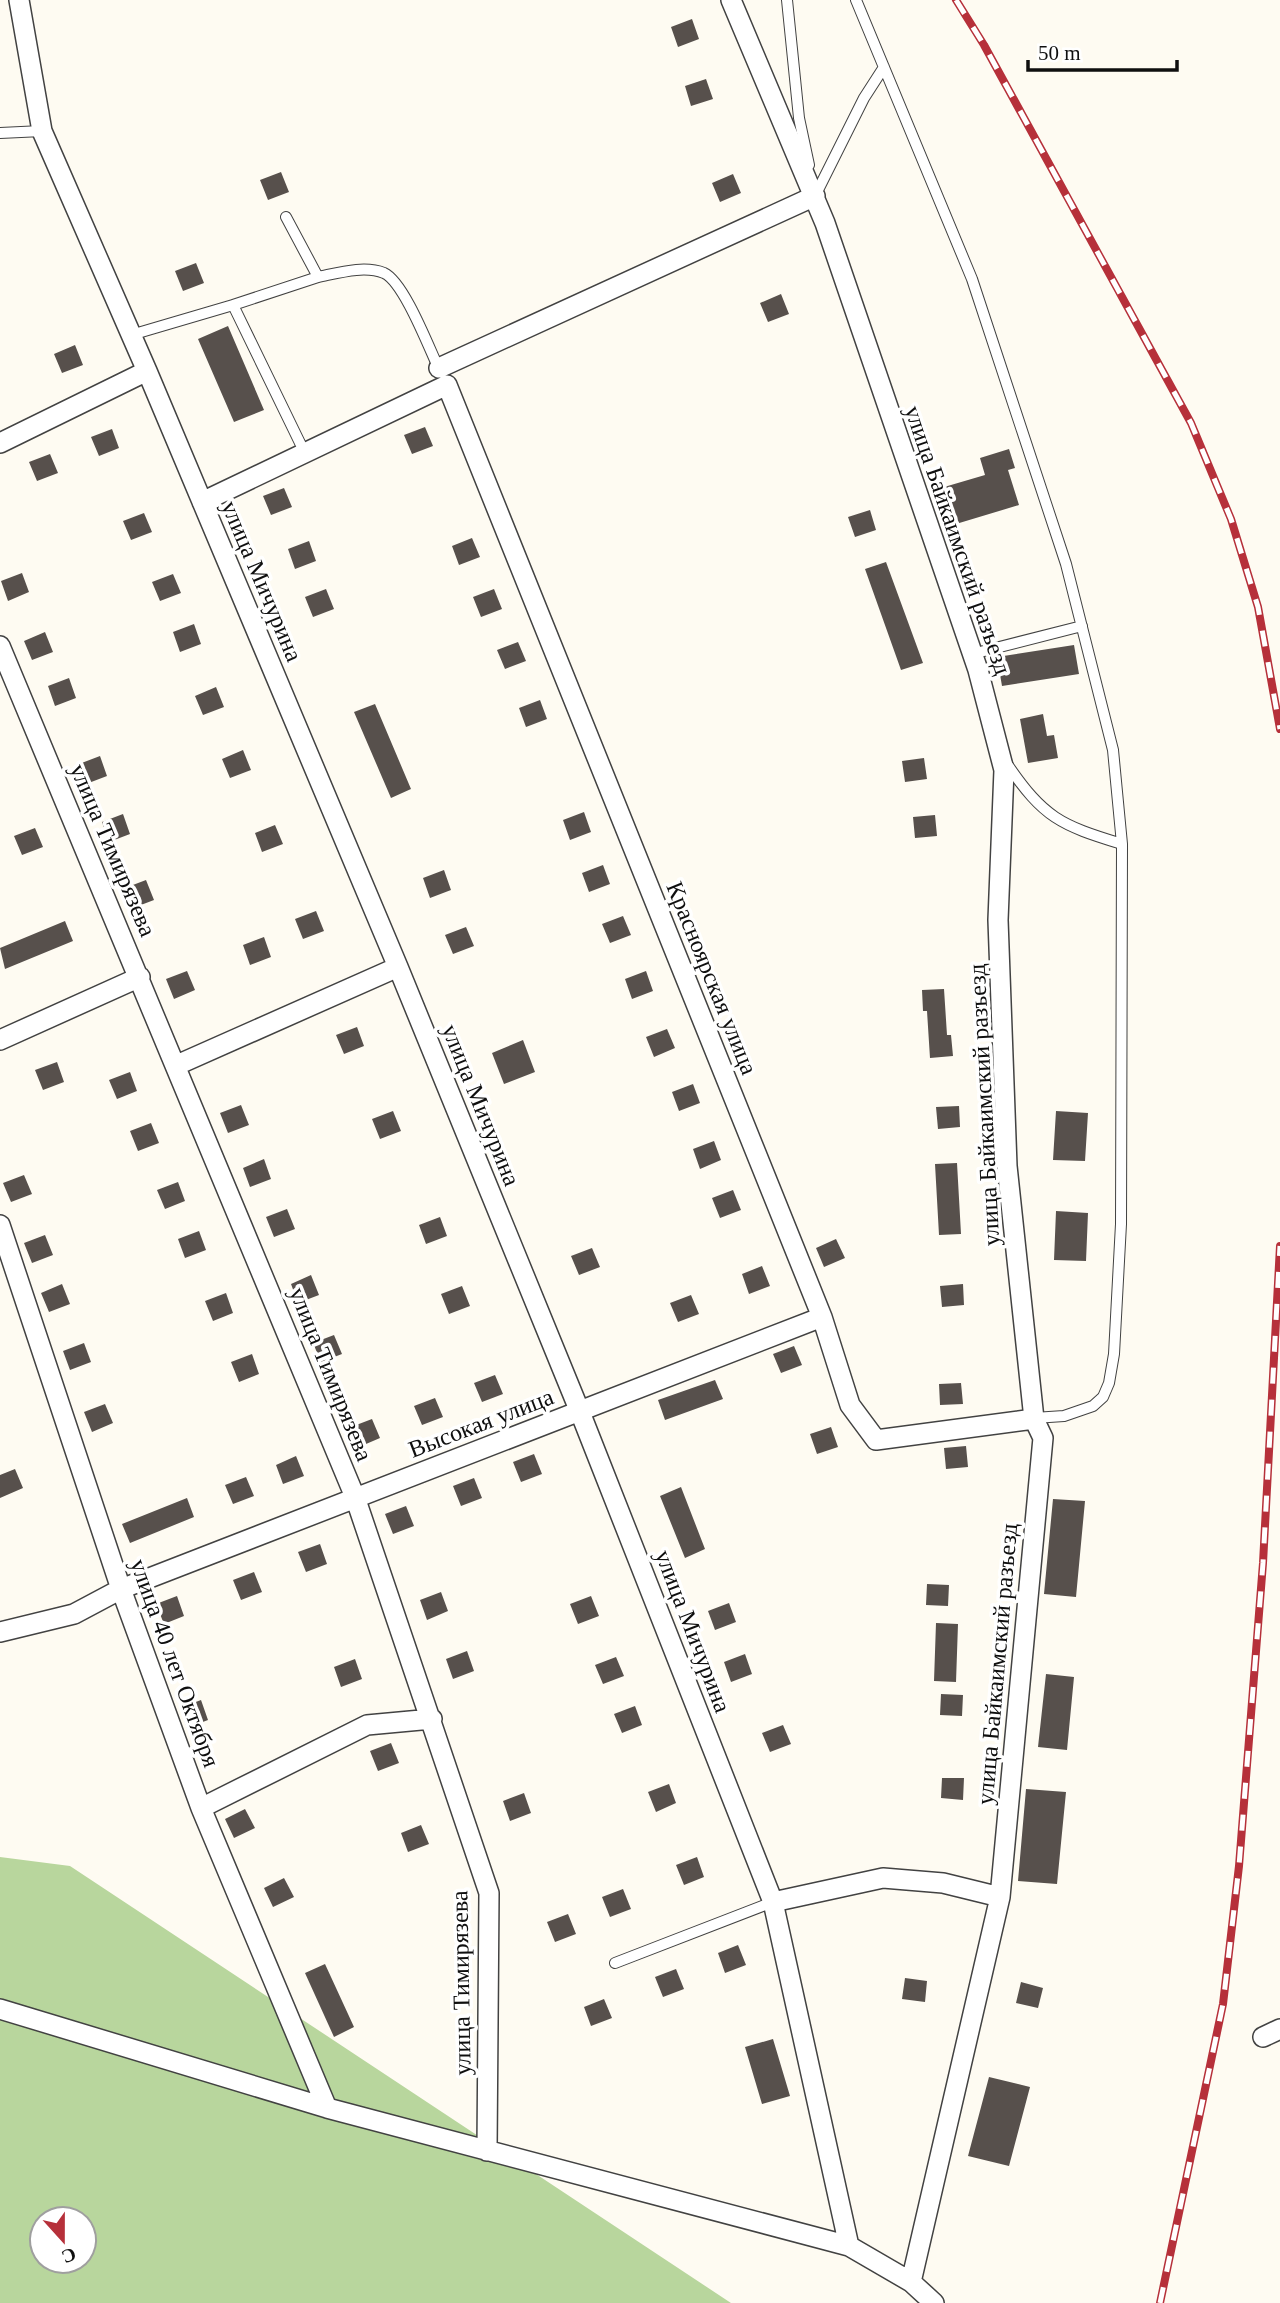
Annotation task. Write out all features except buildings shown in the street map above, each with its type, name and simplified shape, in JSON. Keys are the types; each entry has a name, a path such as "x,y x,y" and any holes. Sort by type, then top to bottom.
{"street":[{"name":"улица Мичурина","path":"19,0 42,131 147,371 398,967 580,1412 773,1902 849,2246"},
{"name":"улица Байкаимский разъезд","path":"731,0 815,196 972,654 1004,770 998,920 1007,1166 1034,1419 1042,1438 1000,1897 911,2282"},
{"path":"202,502 443,377 815,196"},
{"path":"0,443 147,371"},
{"name":"Красноярская улица","path":"443,377 822,1317 850,1405 876,1440 1034,1419"},
{"name":"улица Тимирязева","path":"0,646 355,1497 489,1892 486,2151"},
{"path":"177,1065 398,967"},
{"path":"0,1040 140,977"},
{"name":"улица 40 лет Октября","path":"0,1226 121,1589 201,1808 327,2108"},
{"name":"Высокая улица","path":"0,1632 74,1614 121,1589 822,1317"},
{"path":"201,1808 367,1725 432,1719"},
{"path":"773,1902 883,1878 943,1883 1000,1897"},
{"path":"0,2009 327,2108 849,2246 911,2282 933,2303"}],"lane":[{"path":"787,0 799,118 815,196"},
{"path":"856,0 972,279 1066,564 1113,750 1122,844 1121,1224 1114,1354 1106,1390 1093,1406 1064,1416 1034,1419"},
{"path":"815,196 864,98 884,67"},
{"path":"0,133 42,131"},
{"path":"286,217 318,277"},
{"path":"131,335 318,277 358,270 385,273 400,289 443,377"},
{"path":"233,305 302,445"},
{"path":"972,654 1082,626"},
{"path":"999,754 1031,799 1047,814 1073,830 1122,844"},
{"path":"615,1963 773,1902"}],"green space":[{"path":"0,1857 70,1866 731,2303 0,2303"}],"railway":[{"path":"956,0 984,45 1191,423 1231,519 1258,607 1280,729"},
{"path":"1160,2303 1223,2004 1239,1866 1263,1563 1280,1246"}]}
